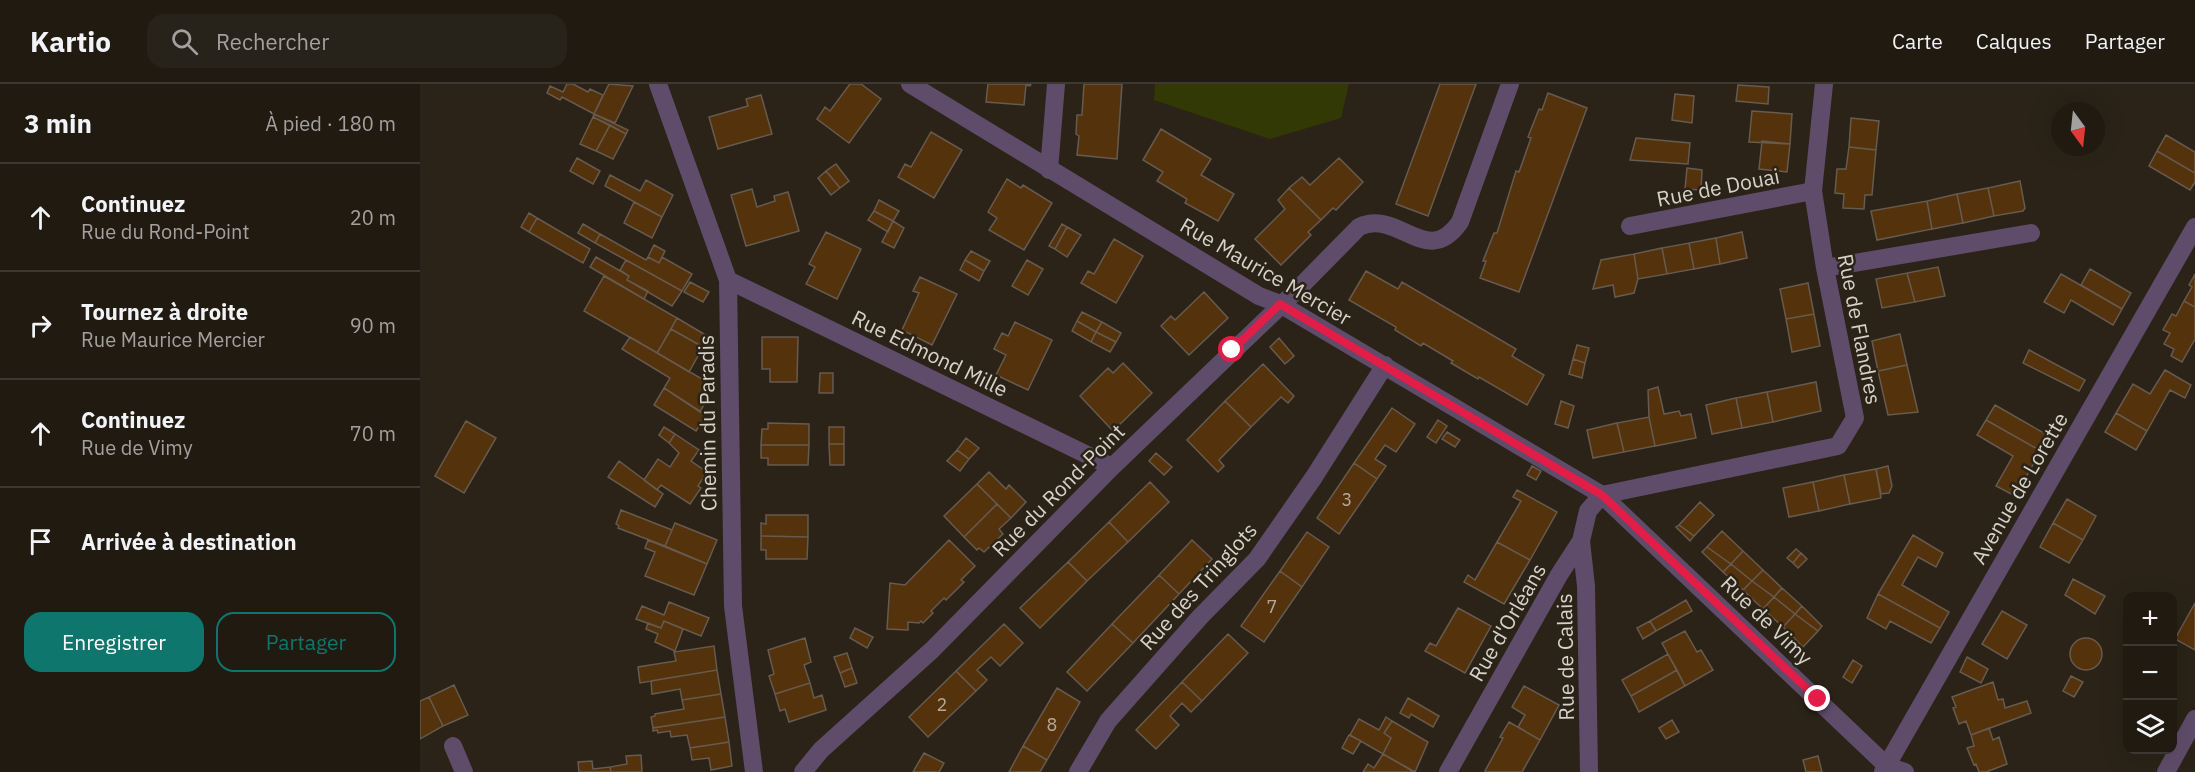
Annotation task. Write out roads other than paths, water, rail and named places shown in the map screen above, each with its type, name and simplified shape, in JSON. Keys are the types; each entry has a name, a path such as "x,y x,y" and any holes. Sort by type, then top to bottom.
{"street":[{"name":"Chemin du Paradis","path":"658,84 728,280 733,606 754,772"},
{"name":"Rue Maurice Mercier","path":"910,84 1259,296 1280,304 1602,495"},
{"path":"1049,170 1056,84"},
{"name":"Rue du Rond-Point","path":"803,772 821,750 932,650 1112,467 1359,227 1368,223 1392,226 1422,239 1434,241 1446,238 1453,232 1460,222 1510,84"},
{"name":"Rue de Flandres","path":"1602,495 1838,446 1856,418 1825,268 1813,191 1824,84"},
{"name":"Rue de Douai","path":"1630,226 1813,191"},
{"name":"Avenue de Lorette","path":"1885,769 2195,227"},
{"path":"1825,268 2031,233"},
{"name":"Rue Edmond Mille","path":"728,280 1112,467"},
{"name":"Rue des Tringlots","path":"1078,772 1108,721 1200,617 1257,559 1314,477 1385,365"},
{"name":"Rue de Vimy","path":"1602,495 1885,769 1905,772"},
{"name":"Rue d'Orléans","path":"1448,772 1559,575 1581,541 1588,511 1602,495"},
{"name":"Rue de Calais","path":"1581,541 1586,586 1589,772"},
{"path":"2166,772 2195,719"},
{"path":"453,747 464,772"}]}
